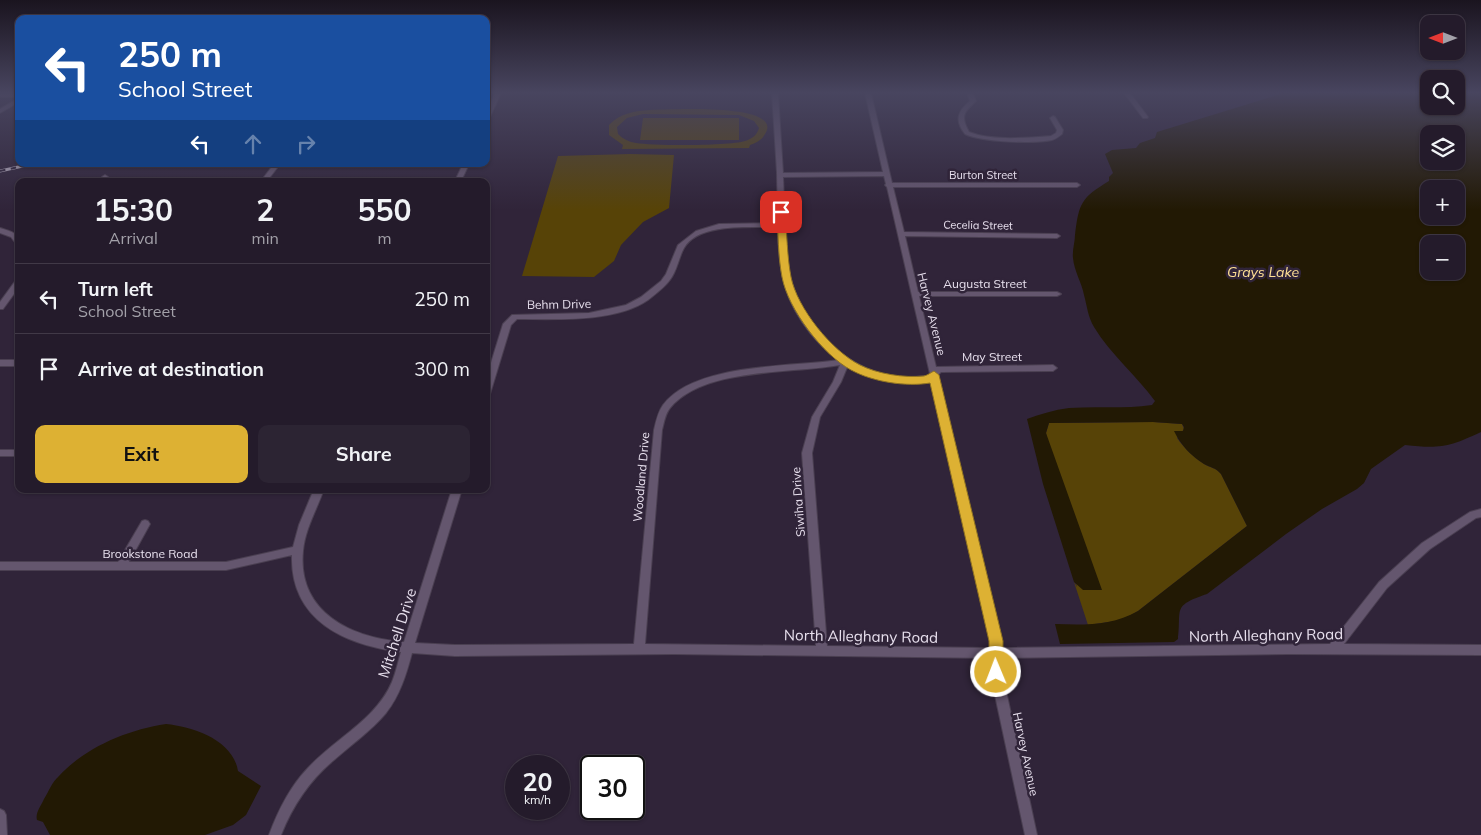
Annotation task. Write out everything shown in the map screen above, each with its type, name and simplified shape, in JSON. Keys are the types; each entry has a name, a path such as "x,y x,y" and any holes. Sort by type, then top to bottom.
{"street":[{"name":"May Street","path":"777,132 781,225 787,278 797,303 807,320 825,342 845,361 855,368 890,379 925,380 930,379 940,369 1053,368"},
{"name":"Harvey Avenue","path":"877,132 996,641 996,672 1031,835"},
{"path":"966,132 971,136 985,138 1052,138 1060,132"},
{"path":"266,178 275,167"},
{"path":"779,175 886,174"},
{"name":"Burton Street","path":"888,184 1077,184"},
{"name":"Behm Drive","path":"490,381 508,324 511,320 520,316 589,316 628,307 644,299 664,283 670,274 682,245 698,232 719,226 781,225"},
{"path":"0,230 15,238"},
{"name":"Cecelia Street","path":"900,234 1057,236"},
{"path":"0,307 15,287"},
{"name":"Augusta Street","path":"914,294 1057,294"},
{"name":"Woodland Drive","path":"639,649 658,430 660,419 668,405 680,394 696,386 737,375 778,368 826,366 845,361"},
{"name":"Siwiha Drive","path":"822,651 807,453 809,440 818,414 842,376 845,361"},
{"path":"0,363 15,363"},
{"path":"0,453 15,453"},
{"path":"297,550 300,536 317,493"},
{"name":"Mitchell Drive","path":"275,835 282,815 308,776 329,755 368,725 389,700 398,684 456,493"},
{"path":"1333,649 1383,586 1426,546 1474,515 1481,513"},
{"path":"121,566 145,524"},
{"name":"North Alleghany Road","path":"297,550 299,579 311,604 322,618 348,634 377,642 425,649 639,649 995,653 1333,649 1481,650"},
{"name":"Brookstone Road","path":"0,566 226,566 297,550"},
{"path":"0,815 1,835"}],"shaded area":[{"path":"609,132 618,132 626,140 636,143 691,145 737,143 752,138 757,132 765,132 759,141 750,145 749,148 622,149 623,145 609,135"},
{"path":"641,132 739,132 739,140 640,140"},
{"path":"674,155 669,208 643,222 621,245 614,261 594,277 522,276 558,156"},
{"path":"1153,422 1182,424 1184,429 1177,438 1196,458 1221,474 1247,526 1138,611 1122,620 1088,625 1074,582 1077,587 1046,433 1049,423"}],"water":[{"name":"Grays Lake","path":"1157,132 1420,132 1420,170 1465,170 1465,132 1481,132 1481,432 1444,446 1405,445 1371,469 1364,483 1357,489 1322,509 1286,534 1207,594 1183,606 1179,615 1178,639 1174,642 1060,644 1055,624 1098,624 1118,620 1138,611 1247,526 1221,474 1195,457 1179,441 1174,431 1183,431 1184,427 1182,424 1153,422 1049,423 1046,433 1102,590 1083,590 1074,582 1043,484 1027,419 1047,412 1069,408 1142,406 1152,405 1155,401 1108,347 1094,327 1075,268 1073,255 1080,208 1092,192 1109,181 1109,177 1113,173 1105,154 1112,150 1136,148 1140,143 1155,138"},
{"path":"166,724 188,728 211,737 229,751 235,760 238,771 261,786 246,815 233,825 205,835 50,835 43,822 37,820 39,809 54,781 82,756 94,748 122,735"}],"railway":[{"path":"0,171 18,167"}],"route":[{"path":"781,212 785,268 797,303 807,320 839,357 855,368 890,379 925,380 930,379 934,375 996,641 996,672"}]}
